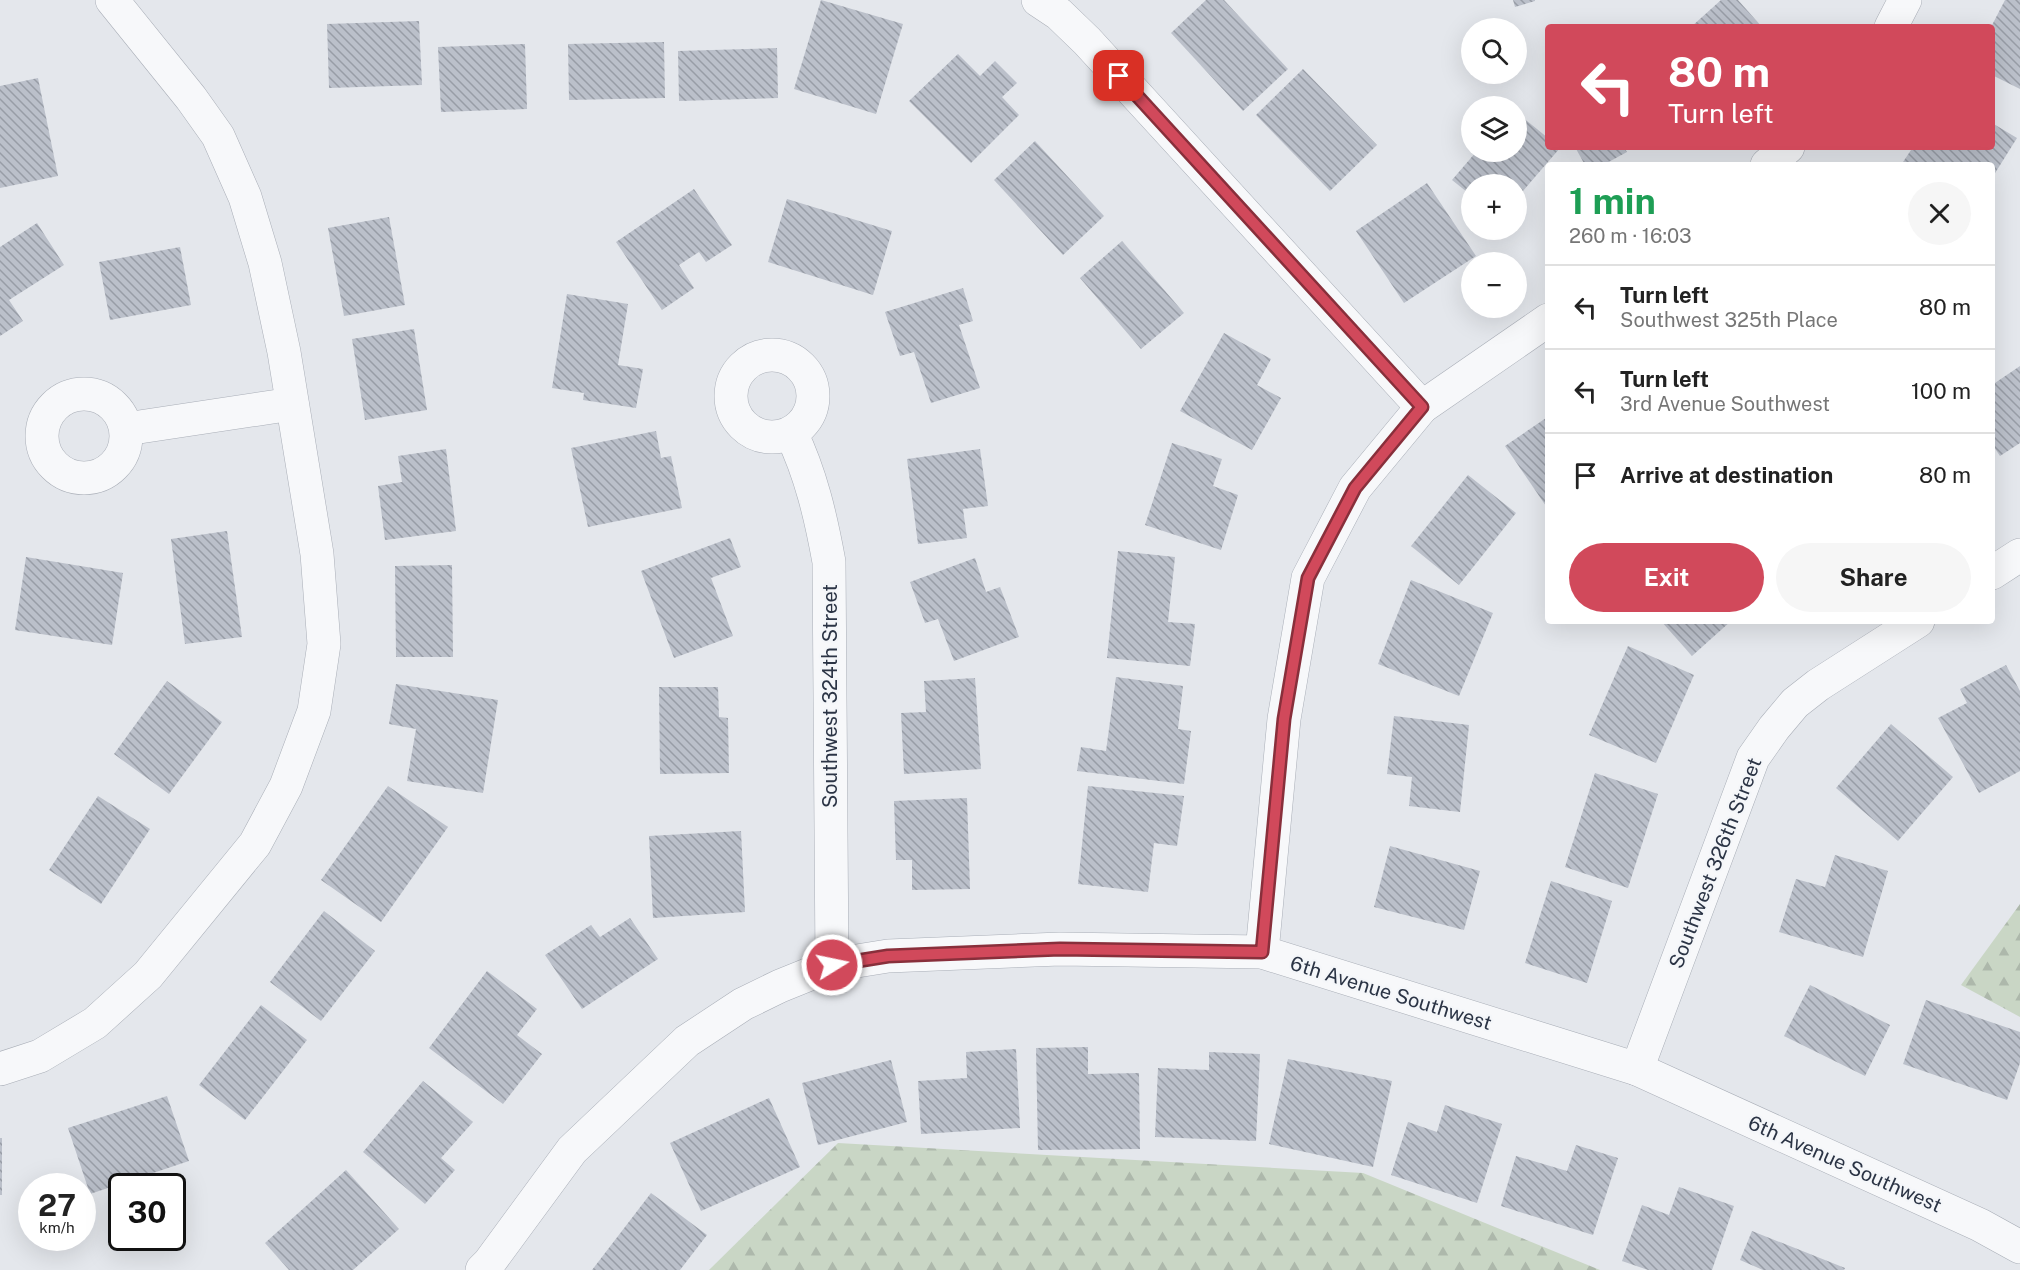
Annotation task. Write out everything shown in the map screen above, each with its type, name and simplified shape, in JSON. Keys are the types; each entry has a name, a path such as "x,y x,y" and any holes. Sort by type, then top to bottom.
{"street":[{"path":"0,1069 40,1056 95,1023 148,975 255,843 286,786 314,711 324,644 317,554 284,352 265,263 245,197 218,136 191,98 112,0"},
{"path":"1038,0 1059,14 1087,41 1422,407"},
{"path":"1893,24 1905,0"},
{"path":"1770,162 1784,150"},
{"path":"1262,952 1284,719 1308,578 1355,488 1422,407 1545,322"},
{"path":"126,429 292,404"},
{"name":"Southwest 324th Street","path":"791,433 820,512 829,562 832,965"},
{"path":"1995,571 2020,555"},
{"name":"Southwest 326th Street","path":"1637,1069 1753,758 1795,703 1818,685 1913,624"},
{"name":"6th Avenue Southwest","path":"482,1270 572,1150 687,1041 743,1004 832,965 888,956 1060,949 1262,952 1637,1069 1980,1226 2020,1247"}],"green space":[{"path":"2020,904 2020,1017 1961,985"},
{"path":"838,1143 1363,1173 1600,1270 709,1270"}],"building":[{"path":"821,0 903,24 876,114 794,89"},
{"path":"1206,0 1224,0 1288,69 1243,111 1171,33"},
{"path":"1513,0 1535,0 1535,1 1515,7"},
{"path":"1721,0 1738,0 1759,24 1694,24"},
{"path":"2005,0 2020,0 2020,89 1995,76 1995,24 1993,24"},
{"path":"419,21 422,85 329,88 327,24"},
{"path":"664,42 665,98 569,100 568,44"},
{"path":"525,44 527,109 441,112 438,47"},
{"path":"777,48 778,98 679,101 678,51"},
{"path":"958,54 980,76 995,61 1017,83 1002,97 1019,115 971,163 909,101"},
{"path":"1303,69 1377,145 1330,191 1256,115"},
{"path":"38,78 58,176 0,188 0,86"},
{"path":"1527,121 1545,136 1545,150 1558,150 1548,162 1545,162 1545,165 1527,186 1527,174 1461,174 1461,187 1452,180 1467,162 1527,162"},
{"path":"1995,125 2017,138 1995,173 1995,162 1903,162 1911,150 1995,150"},
{"path":"1035,141 1104,216 1063,255 994,180"},
{"path":"1577,150 1626,150 1627,152 1609,162 1583,162"},
{"path":"1427,183 1461,234 1461,240 1465,240 1473,252 1461,252 1461,266 1404,303 1356,231"},
{"path":"694,189 732,245 706,262 699,252 679,265 694,288 662,310 616,242"},
{"path":"787,199 892,231 873,295 768,262"},
{"path":"389,217 405,305 344,316 328,228"},
{"path":"37,223 64,265 9,300 23,321 0,336 0,247"},
{"path":"1122,241 1184,313 1141,349 1080,278"},
{"path":"180,247 191,305 110,320 99,262"},
{"path":"963,288 973,321 959,325 980,388 931,403 914,352 900,356 885,312"},
{"path":"567,294 628,304 618,365 643,369 636,408 583,400 584,393 552,388"},
{"path":"414,329 427,410 365,420 352,339"},
{"path":"1224,333 1271,359 1257,385 1281,398 1252,450 1180,411"},
{"path":"2020,366 2020,443 2000,456 1995,448 1995,383"},
{"path":"1545,419 1545,505 1505,446"},
{"path":"656,431 661,458 671,456 682,508 588,527 571,448"},
{"path":"1172,443 1222,459 1213,486 1238,495 1221,550 1145,525"},
{"path":"446,449 456,531 385,540 378,486 402,482 398,456"},
{"path":"980,449 988,506 963,509 967,538 918,544 907,459"},
{"path":"1468,475 1516,513 1459,585 1411,546"},
{"path":"227,531 242,637 185,644 171,539"},
{"path":"730,538 741,567 711,578 733,636 674,658 641,571"},
{"path":"1118,551 1175,557 1168,622 1195,624 1190,666 1107,658"},
{"path":"26,557 123,573 112,645 15,630"},
{"path":"975,558 986,592 1000,587 1019,637 954,661 938,619 925,623 910,582"},
{"path":"452,565 453,657 396,657 395,566"},
{"path":"1411,580 1493,613 1459,696 1378,664"},
{"path":"1664,624 1728,624 1692,656"},
{"path":"1628,646 1694,675 1656,763 1589,735"},
{"path":"2006,665 2020,691 2020,771 1979,793 1938,718 1967,703 1960,689"},
{"path":"1116,677 1183,686 1178,729 1191,731 1184,784 1077,771 1081,747 1106,751"},
{"path":"975,678 981,769 904,774 901,713 926,712 924,681"},
{"path":"167,681 222,722 169,794 114,754"},
{"path":"396,684 498,700 483,793 407,781 416,729 389,724"},
{"path":"659,687 718,687 719,717 728,718 729,773 660,774"},
{"path":"1394,716 1469,725 1460,812 1409,806 1412,777 1387,774"},
{"path":"1891,724 1953,777 1898,841 1836,788"},
{"path":"1595,773 1658,794 1628,888 1565,867"},
{"path":"388,786 448,827 381,922 321,880"},
{"path":"1088,786 1184,796 1177,846 1154,843 1148,892 1078,884"},
{"path":"98,796 150,829 101,904 49,870"},
{"path":"967,798 970,889 912,890 912,860 896,860 894,801"},
{"path":"741,831 745,912 653,918 649,836"},
{"path":"1390,846 1480,871 1464,930 1374,907"},
{"path":"1835,855 1888,871 1863,957 1779,932 1796,879 1825,887"},
{"path":"1551,881 1612,901 1587,983 1525,963"},
{"path":"324,911 375,951 321,1021 270,982"},
{"path":"630,918 658,959 582,1009 545,955 591,925 600,937"},
{"path":"487,971 537,1009 517,1035 542,1054 503,1104 429,1048"},
{"path":"1810,985 1890,1025 1865,1076 1784,1036"},
{"path":"1926,1000 2020,1032 2020,1063 2007,1100 1903,1064"},
{"path":"261,1005 307,1040 245,1120 199,1085"},
{"path":"1088,1047 1088,1074 1139,1073 1140,1149 1038,1150 1036,1048"},
{"path":"1016,1049 1020,1128 921,1134 918,1081 967,1078 966,1052"},
{"path":"1209,1052 1260,1054 1256,1141 1155,1137 1158,1068 1209,1070"},
{"path":"1288,1059 1392,1081 1373,1167 1269,1144"},
{"path":"891,1060 907,1122 818,1145 802,1083"},
{"path":"423,1081 473,1122 441,1158 455,1170 425,1204 363,1152"},
{"path":"167,1096 189,1161 153,1173 108,1173 108,1188 96,1192 96,1173 83,1173 68,1128"},
{"path":"769,1098 800,1167 701,1211 670,1143"},
{"path":"1445,1105 1502,1124 1477,1203 1391,1175 1408,1122 1437,1132"},
{"path":"0,1138 2,1138 2,1195 0,1195"},
{"path":"1576,1145 1618,1158 1593,1235 1501,1206 1516,1156 1567,1171"},
{"path":"346,1170 399,1229 353,1270 289,1270 265,1243"},
{"path":"1679,1187 1734,1206 1712,1270 1648,1270 1622,1261 1642,1205 1669,1215"},
{"path":"651,1193 707,1235 680,1270 592,1270"},
{"path":"1752,1231 1845,1268 1844,1270 1763,1270 1740,1260"}],"route":[{"path":"832,965 888,956 1060,949 1262,952 1284,719 1308,578 1355,488 1422,407 1119,76"}]}
